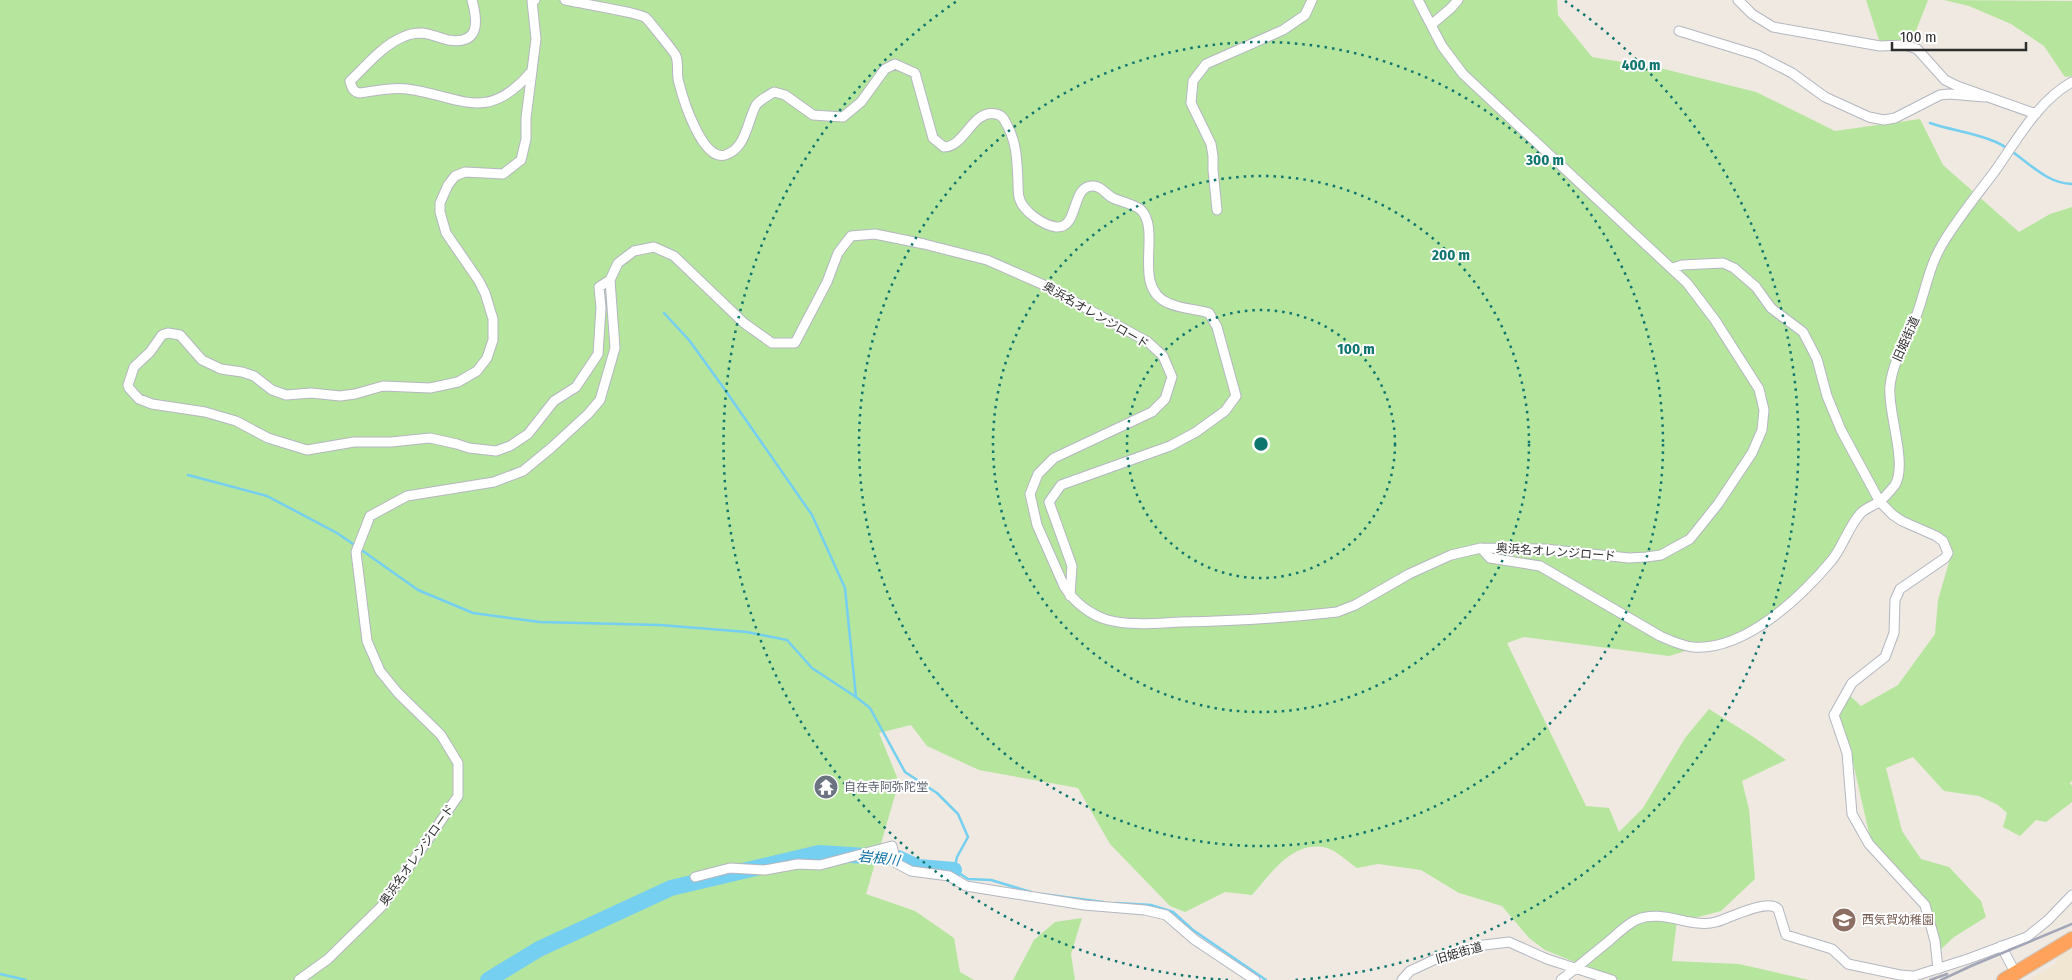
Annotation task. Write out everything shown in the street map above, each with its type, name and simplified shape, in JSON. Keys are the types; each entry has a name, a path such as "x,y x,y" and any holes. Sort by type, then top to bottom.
{"highway":[{"path":"2004,980 2072,939"}],"street":[{"path":"472,0 477,26 472,35 464,40 450,40 422,33 402,37 377,54 350,81 352,88 360,93 406,89 450,100 479,103 495,101 517,88 530,72"},
{"path":"534,0 532,1 532,11 536,39 535,56 530,72 526,139 520,160 503,174 465,172 455,176 448,185 440,203 440,212 446,234 479,281 493,319 493,340 487,358 477,371 458,382 430,388 383,386 340,396 311,393 286,395 272,390 254,376 221,369 202,360 180,336 168,333 162,335 150,352 134,367 128,385 139,399 152,404 205,412 236,422 268,438 307,450 354,442 391,442 430,438 469,448 496,450 510,446 528,434 554,401 576,387 598,354 601,308 598,287 610,280"},
{"path":"565,0 645,16 676,57 678,81 697,133 709,151 719,155 726,155 738,146 746,132 757,104 774,92 785,95 813,115 843,117 861,102 885,69 895,64 915,73 933,138 944,147 958,140 984,115 995,113 1002,116 1012,132 1016,150 1019,198 1029,213 1042,222 1057,227 1062,226 1070,219 1079,194 1085,188 1093,186 1102,188 1111,197 1142,210 1148,222 1149,282 1159,297 1168,303 1209,313 1217,327 1236,396 1225,411 1196,432 1170,446 1061,485 1049,502 1072,566 1070,596"},
{"path":"1217,210 1211,144 1191,102 1193,81 1206,64 1282,30 1304,15 1312,0"},
{"name":"奥浜名オレンジロード","path":"300,980 328,959 382,906 458,796 458,763 441,735 398,693 380,671 367,641 356,552 370,516 407,496 494,482 522,470 551,448 588,414 600,400 615,348 610,280 618,263 634,251 654,247 674,256 744,323 772,343 796,343 827,282 838,252 851,236 874,234 987,260 1044,285 1148,342 1163,356 1172,377 1166,399 1152,412 1054,458 1038,474 1030,494 1037,525 1070,596 1086,610 1107,620 1129,624 1236,620 1329,613 1355,605 1410,574 1451,556 1481,548 1545,549 1629,558 1661,555 1690,539 1736,479 1752,454 1762,430 1764,410 1759,389 1715,320 1687,283 1463,74 1442,46 1418,0"},
{"path":"1431,24 1452,8 1458,0"},
{"path":"1738,0 1752,14 1773,27 1880,46 1905,46 1917,49 1945,80 1985,97 2036,114"},
{"path":"1679,31 1757,55 1792,73 1825,97 1869,117 1884,120 1909,112 1940,95 1985,97"},
{"name":"旧姫街道","path":"1481,548 1490,558 1540,566 1674,642 1693,647 1709,646 1731,641 1765,621 1796,598 1833,558 1851,526 1862,512 1880,502 1896,484 1899,465 1889,389 1893,368 1918,312 1930,271 1942,243 2036,114 2063,87 2072,82"},
{"path":"1673,268 1682,265 1723,263 1734,268 1756,287 1771,308 1803,332 1817,359 1827,396 1841,430 1880,502 1898,518 1943,541 1948,552 1945,558 1900,589 1895,600 1894,633 1885,657 1852,683 1834,715 1847,753 1852,814 1869,844 1925,905 1935,941 1938,969"},
{"path":"695,877 730,868 765,870 798,864 820,865 892,846 896,863 911,871 949,876 966,886 1084,905 1145,910 1166,915 1195,940 1255,980"},
{"path":"1561,980 1637,920 1653,916 1714,922 1758,907 1770,906 1778,909 1786,935 1832,949 1848,964 1909,978 2027,937 2048,920 2072,895"},
{"name":"旧姫街道","path":"1402,980 1410,970 1440,957 1476,946 1509,942 1547,959 1612,980"},
{"path":"2001,946 2015,972"}],"shaded area":[{"path":"2072,949 2072,980 2029,980 2057,963 2056,957"}],"green space":[{"path":"0,0 1557,0 1558,15 1592,57 1664,69 1756,92 1835,131 1920,119 1943,165 2019,232 2050,214 2072,207 2072,781 2070,783 2072,786 2072,802 2046,822 2036,820 2020,836 2003,827 2007,813 1998,805 1979,796 1944,791 1913,757 1886,768 1902,831 1921,859 1949,867 1981,901 1986,917 1954,937 1940,950 1926,904 1872,846 1851,754 1834,715 1848,694 1861,706 1898,685 1935,634 1938,600 1952,552 1939,538 1879,502 1868,508 1805,589 1753,626 1715,642 1669,656 1524,637 1507,643 1586,806 1609,808 1619,832 1643,808 1685,738 1709,709 1786,760 1742,781 1749,809 1755,879 1721,911 1687,920 1677,920 1672,961 1739,964 1809,980 1619,980 1545,950 1529,938 1502,906 1459,893 1421,870 1378,864 1357,868 1339,854 1327,848 1304,848 1294,853 1275,868 1252,895 1225,892 1185,912 1170,906 1110,844 1078,788 979,770 927,746 911,725 879,733 899,782 866,894 915,911 954,938 960,972 974,980 0,980"},
{"path":"1866,0 1928,0 1912,41 1880,43"},
{"path":"1944,0 2072,1 2072,76 2065,77 2044,46 2011,24 1969,6"},
{"path":"1082,918 1071,954 1075,980 1013,980 1034,940 1055,922"}],"waterway":[{"path":"1930,123 1996,142 2051,179 2072,184"},
{"path":"664,313 689,340 812,515 845,588 856,697"},
{"path":"188,475 267,496 337,533 356,546"},
{"path":"360,549 418,590 473,613 540,622 660,625 747,632 787,640 812,668 870,708 905,772 937,793 958,814 968,837 957,857 954,870 968,879 991,880 1031,892"},
{"name":"岩根川","path":"488,980 539,949 671,888 819,853 898,858 918,867 954,870"},
{"name":"岩根川","path":"1042,894 1103,902"},
{"name":"岩根川","path":"1116,903 1151,905 1173,912 1193,930 1266,980"},
{"path":"0,974 26,980"}],"railway":[{"path":"1941,980 2072,924"},
{"path":"1930,980 1947,974"}],"place":[{"name":"自在寺阿弥陀堂","path":"826,787"},
{"name":"西気賀幼稚園","path":"1844,920"}]}
